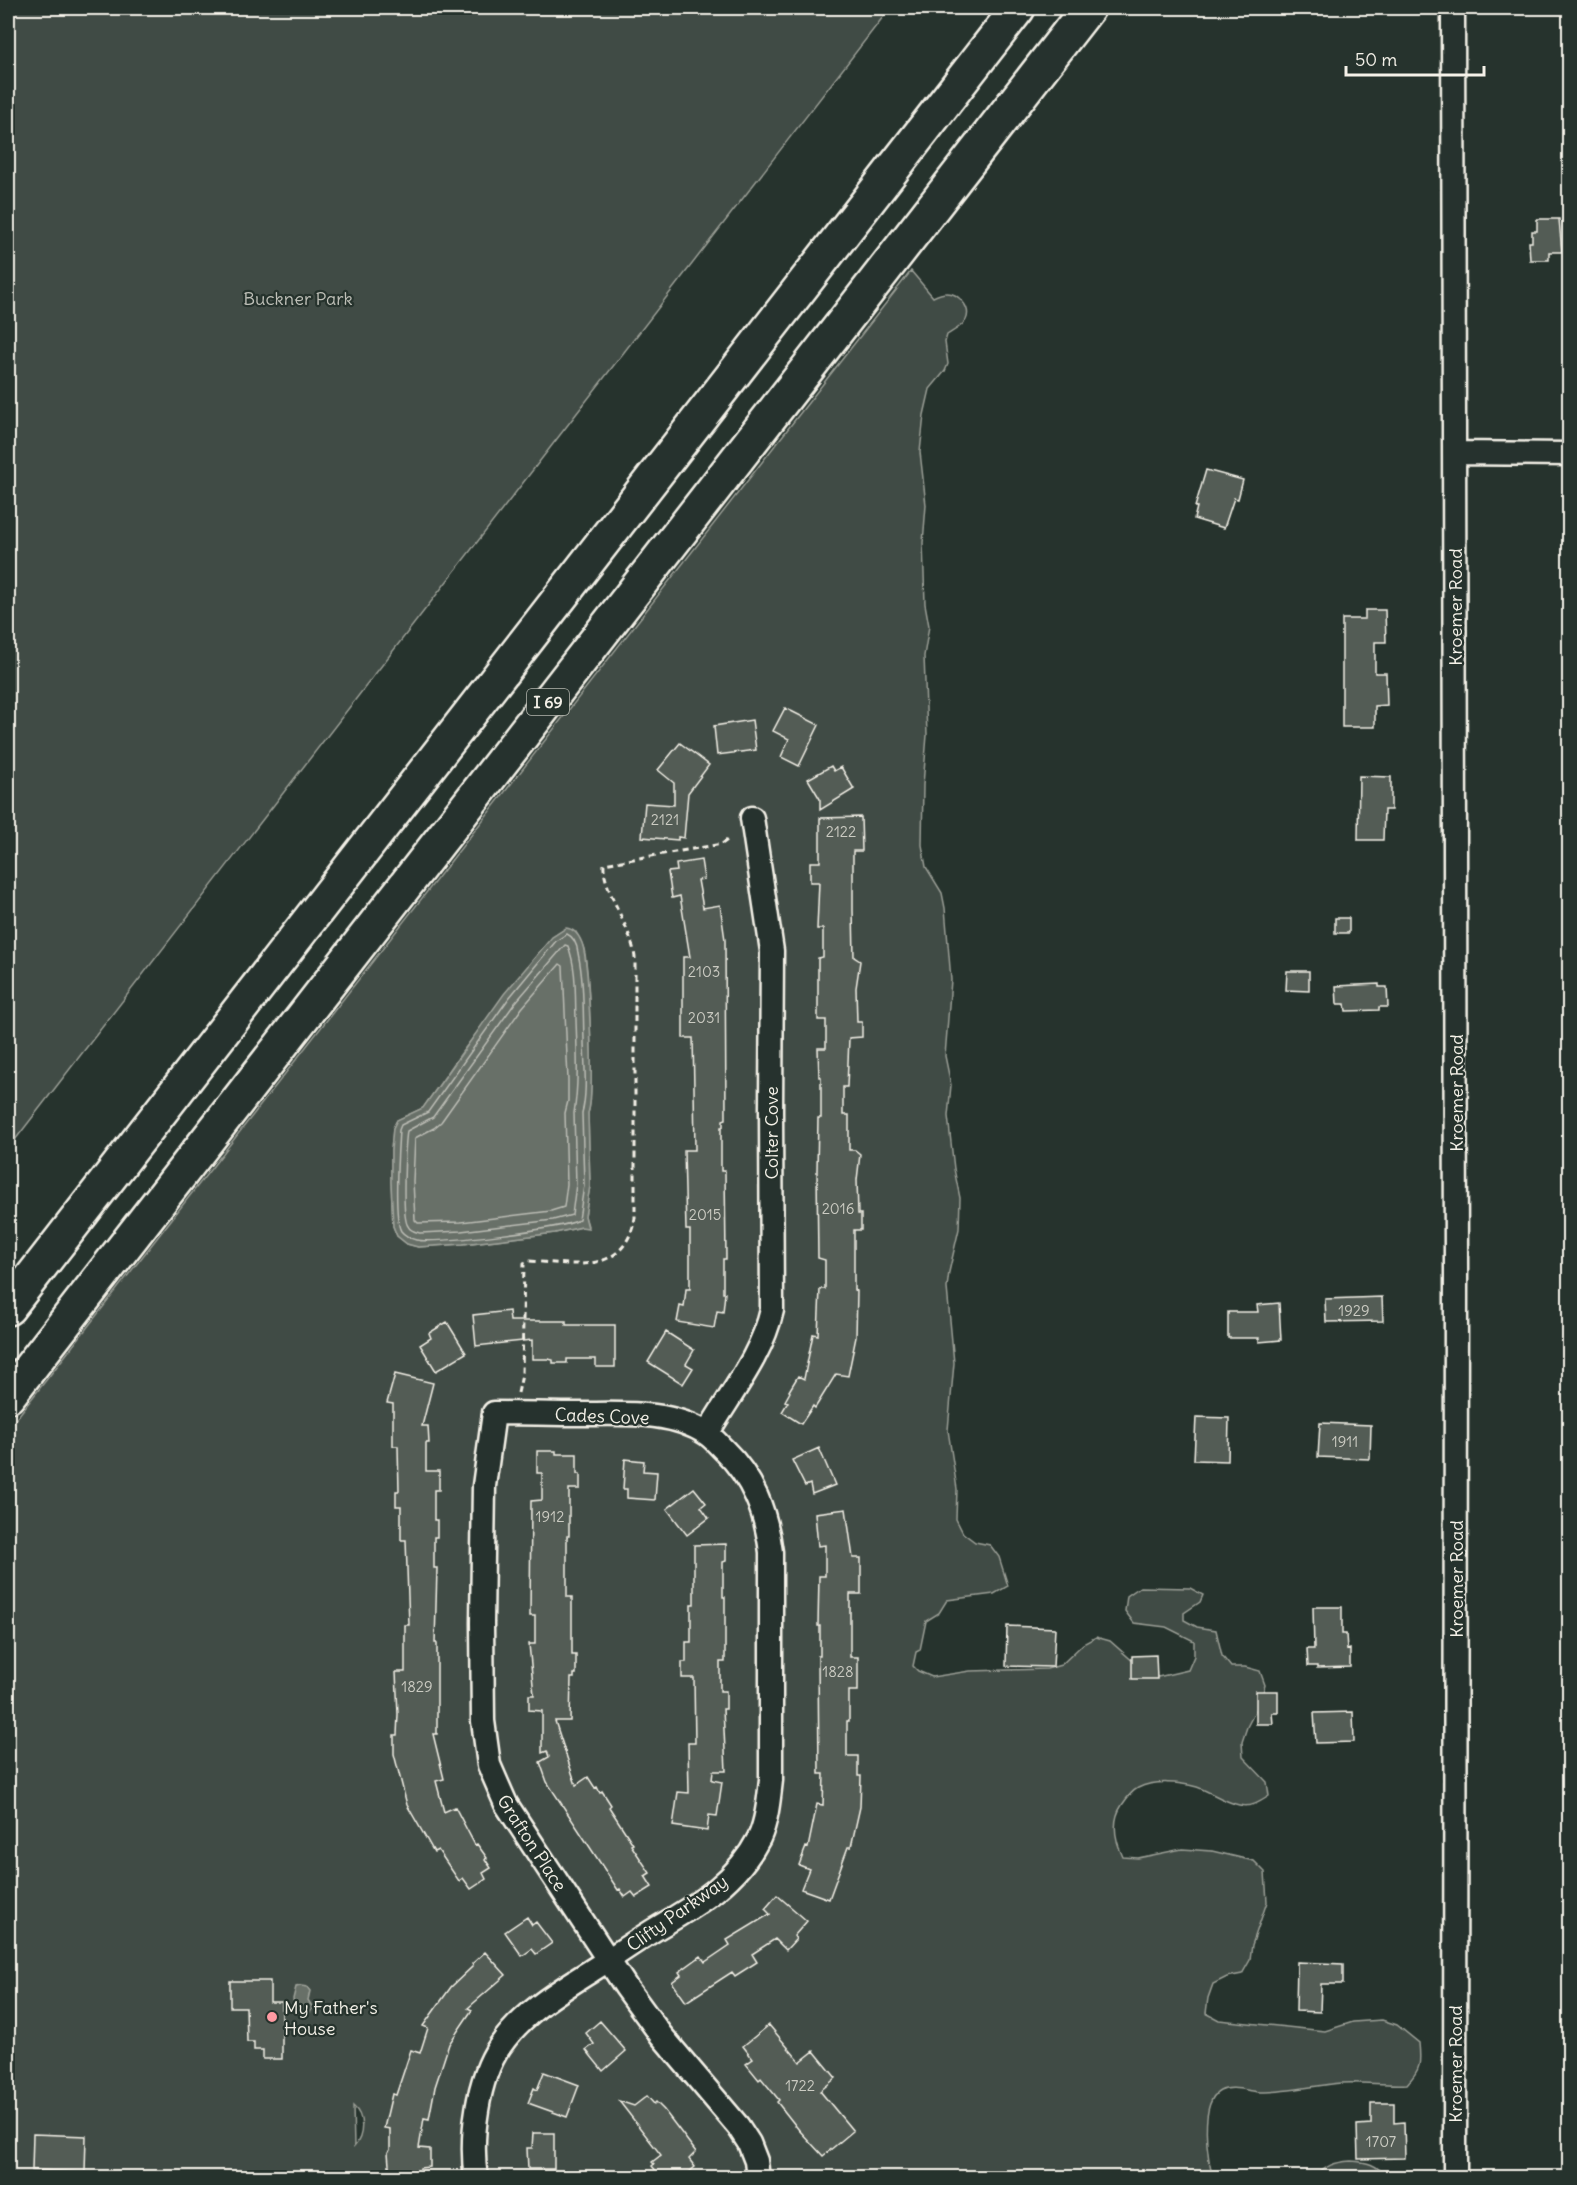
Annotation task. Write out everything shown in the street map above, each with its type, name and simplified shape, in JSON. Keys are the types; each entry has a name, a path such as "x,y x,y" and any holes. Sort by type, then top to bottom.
{"highway":[{"path":"8,1308 1018,8"},
{"name":"I 69","path":"8,1396 1088,8"}],"street":[{"name":"Kroemer Road","path":"1453,8 1455,2178"},
{"path":"1455,453 1569,454"},
{"name":"Colter Cove","path":"707,1434 752,1360 768,1327 772,1310 773,958 752,818"},
{"name":"Cades Cove","path":"494,1413 649,1416 679,1422 707,1434"},
{"name":"Grafton Place","path":"494,1413 484,1486 482,1626 485,1747 496,1785 506,1804 608,1960 661,2035 738,2126 756,2161 758,2178"},
{"name":"Clifty Parkway","path":"476,2178 476,2117 487,2074 500,2046 516,2027 544,2002 724,1884 748,1856 760,1836 769,1801 771,1764 772,1585 768,1529 762,1505 751,1483 733,1459 707,1434"}],"path":[{"path":"517,1395 522,1375 524,1263 529,1261 589,1263 608,1259 624,1246 634,1222 635,958 628,931 608,885 604,864 722,844 730,838"}],"green space":[{"name":"Buckner Park","path":"8,8 890,8 8,1149"},
{"path":"911,271 933,297 943,293 951,294 963,302 967,311 966,320 947,335 945,342 948,364 930,389 924,415 920,452 926,505 923,543 925,604 929,626 924,656 927,735 922,845 926,867 942,893 951,980 945,1056 951,1085 948,1116 960,1198 959,1229 947,1288 954,1363 948,1430 957,1489 956,1519 963,1533 975,1542 990,1545 999,1557 1008,1586 994,1594 947,1600 939,1613 926,1621 920,1650 916,1652 913,1666 918,1671 932,1677 970,1671 1047,1669 1061,1665 1083,1644 1096,1637 1110,1641 1144,1671 1158,1677 1188,1670 1194,1656 1194,1641 1166,1627 1134,1623 1125,1611 1127,1596 1140,1587 1190,1588 1203,1595 1200,1602 1184,1613 1184,1620 1197,1627 1216,1630 1222,1656 1231,1667 1245,1667 1260,1671 1265,1685 1261,1700 1242,1742 1243,1757 1267,1782 1269,1796 1255,1804 1243,1806 1228,1802 1197,1787 1183,1784 1144,1785 1131,1793 1116,1817 1116,1837 1123,1857 1138,1858 1182,1849 1212,1851 1254,1861 1265,1872 1267,1902 1252,1945 1250,1960 1242,1974 1227,1977 1213,1984 1206,2013 1219,2020 1325,2031 1353,2022 1382,2020 1397,2025 1419,2043 1420,2061 1417,2070 1407,2084 1342,2083 1260,2092 1231,2088 1220,2091 1213,2097 1207,2118 1207,2145 1213,2177 8,2177 8,1429","holes":["576,932 584,949 589,1006 590,1186 585,1216 588,1226 555,1233 463,1244 418,1247 407,1244 397,1236 393,1226 391,1151 393,1128 397,1120 423,1108 462,1052 534,959","353,2106 360,2115 362,2126 360,2137 354,2147"]},
{"path":"1351,2161 1371,2165 1379,2169 1386,2177 1316,2177 1331,2165"}],"water":[{"path":"566,928 576,933 582,943 589,1001 590,1186 585,1216 588,1228 581,1227 555,1233 463,1244 418,1247 407,1244 397,1236 393,1226 391,1151 393,1128 397,1120 423,1108 504,994 552,937"},
{"path":"296,1987 307,1987 310,1991 308,2000 313,2008 308,2015 296,2013 293,1999"}],"building":[{"path":"1537,219 1559,219 1562,252 1549,252 1549,260 1530,260 1529,242 1532,242 1532,231 1537,231"},
{"path":"1206,470 1243,480 1238,499 1234,498 1224,528 1194,519 1197,507 1195,507"},
{"path":"1365,610 1385,610 1386,642 1375,642 1375,673 1386,673 1387,705 1375,706 1375,727 1342,727 1342,619 1365,619"},
{"path":"785,708 819,725 799,766 781,757 789,739 773,731"},
{"path":"752,720 756,750 717,755 714,726"},
{"path":"680,743 709,765 688,793 684,838 678,837 678,840 642,837 645,803 674,805 674,783 658,770"},
{"path":"831,766 834,771 841,767 854,789 820,810 820,799 808,779"},
{"path":"1359,776 1391,777 1391,810 1384,810 1383,840 1358,840"},
{"path":"861,817 862,851 853,851 853,910 854,957 860,961 856,988 857,1022 862,1022 862,1037 849,1038 847,1087 843,1087 843,1115 849,1115 849,1150 855,1150 860,1154 857,1180 861,1230 854,1230 854,1290 857,1291 856,1337 848,1376 836,1374 815,1408 813,1406 801,1424 782,1412 788,1402 785,1401 789,1391 798,1376 804,1379 813,1334 818,1335 820,1289 825,1289 825,1260 818,1258 817,1171 818,1118 821,1118 818,1048 826,1048 826,1020 818,1020 818,958 823,957 823,929 817,929 819,882 810,882 810,862 820,862 820,818"},
{"path":"701,860 704,879 698,880 703,908 720,905 725,940 726,1119 723,1120 723,1127 721,1127 721,1171 725,1171 726,1259 723,1259 723,1293 725,1293 723,1312 717,1311 714,1328 677,1322 680,1306 684,1307 686,1289 690,1289 690,1230 686,1230 684,1150 695,1150 693,1038 683,1038 683,957 690,957 680,896 672,898 668,872 677,871 676,864"},
{"path":"1335,918 1349,918 1349,933 1335,933"},
{"path":"1287,971 1309,971 1309,991 1286,990"},
{"path":"1379,984 1379,987 1387,987 1388,1007 1379,1007 1379,1010 1346,1011 1345,1004 1337,1004 1336,986"},
{"path":"1382,1297 1383,1321 1326,1322 1325,1299"},
{"path":"1279,1303 1281,1340 1259,1342 1259,1338 1228,1338 1228,1312 1258,1312 1257,1305"},
{"path":"509,1311 510,1321 566,1321 566,1325 615,1325 615,1367 596,1367 596,1359 567,1359 567,1363 553,1363 553,1360 548,1359 532,1359 532,1340 476,1346 473,1315"},
{"path":"447,1322 466,1353 436,1371 420,1345 431,1338 429,1333"},
{"path":"666,1332 694,1350 686,1364 693,1368 683,1384 648,1362"},
{"path":"395,1374 433,1383 422,1426 428,1426 426,1471 439,1471 439,1490 434,1490 434,1520 437,1520 437,1537 434,1537 434,1568 437,1568 435,1643 437,1643 437,1734 433,1734 444,1779 436,1781 444,1812 455,1807 475,1845 477,1844 487,1858 485,1859 491,1868 483,1873 486,1879 471,1889 463,1878 459,1881 438,1850 434,1852 407,1805 394,1754 394,1735 397,1735 398,1714 396,1672 405,1672 405,1625 409,1625 406,1540 401,1540 401,1506 396,1506 396,1491 399,1491 398,1446 393,1446 393,1404 387,1403"},
{"path":"1196,1417 1229,1418 1228,1461 1194,1460"},
{"path":"1320,1423 1371,1425 1370,1459 1318,1457"},
{"path":"819,1448 835,1485 812,1494 810,1484 805,1486 792,1460"},
{"path":"537,1451 577,1454 577,1474 580,1474 580,1489 569,1489 569,1536 567,1536 567,1597 572,1597 572,1655 576,1655 576,1674 574,1678 571,1678 570,1721 555,1721 576,1785 588,1777 600,1793 602,1791 611,1805 609,1807 633,1844 631,1845 650,1873 645,1876 652,1887 636,1897 632,1892 625,1897 620,1889 618,1890 547,1782 540,1762 549,1757 547,1751 542,1753 542,1711 529,1710 529,1695 534,1695 529,1644 535,1644 535,1616 530,1616 531,1501 542,1500 542,1473 537,1473"},
{"path":"625,1459 644,1461 643,1471 657,1472 655,1500 627,1498 627,1489 623,1489"},
{"path":"694,1488 706,1503 701,1507 709,1518 687,1535 667,1509"},
{"path":"846,1509 853,1558 861,1558 861,1594 850,1594 850,1657 858,1657 858,1691 849,1691 849,1721 847,1721 847,1756 858,1756 858,1776 861,1776 860,1807 851,1847 848,1847 829,1899 801,1889 809,1869 799,1865 806,1847 808,1848 817,1804 823,1805 824,1774 819,1774 820,1626 818,1626 819,1576 825,1576 825,1545 818,1546 815,1513"},
{"path":"726,1544 726,1561 723,1562 725,1662 720,1662 720,1691 726,1691 726,1709 723,1709 726,1771 713,1771 712,1780 722,1782 717,1816 709,1815 707,1831 673,1826 678,1792 689,1793 688,1743 695,1743 694,1678 682,1678 682,1662 686,1662 686,1642 691,1642 691,1604 694,1604 694,1545"},
{"path":"1313,1607 1342,1607 1342,1634 1346,1634 1347,1650 1350,1649 1350,1667 1308,1666 1307,1649 1314,1649"},
{"path":"1007,1626 1055,1628 1053,1667 1006,1666"},
{"path":"1156,1655 1157,1679 1132,1679 1132,1656"},
{"path":"1256,1691 1278,1691 1278,1713 1272,1713 1273,1724 1256,1724"},
{"path":"1353,1712 1354,1742 1316,1743 1314,1713"},
{"path":"777,1895 807,1921 794,1936 796,1939 786,1950 775,1939 752,1954 757,1962 735,1976 732,1972 686,2002 672,1982 681,1975 679,1972 701,1956 705,1962 730,1945 727,1940 770,1914 765,1909"},
{"path":"527,1917 532,1925 536,1922 552,1943 536,1954 532,1949 522,1956 505,1932"},
{"path":"485,1952 506,1975 468,2008 472,2010 449,2044 435,2087 429,2119 424,2118 419,2148 430,2149 430,2167 420,2168 420,2178 390,2178 388,2152 390,2150 390,2129 384,2128 392,2094 396,2095 411,2050 420,2053 428,2028 423,2026 451,1987"},
{"path":"1297,1962 1343,1964 1343,1984 1321,1984 1320,2012 1296,2011"},
{"name":"My Father's House","path":"230,1981 270,1981 270,2002 282,2002 282,2059 263,2059 263,2050 254,2050 254,2042 247,2042 246,2007 230,2007"},
{"path":"600,2021 626,2051 603,2071 586,2050 594,2044 586,2033"},
{"path":"769,2025 800,2062 814,2051 836,2078 820,2091 853,2131 823,2156 799,2130 761,2078 759,2080 746,2064 753,2059 743,2046"},
{"path":"544,2072 579,2085 567,2117 528,2103 534,2088 537,2090"},
{"path":"647,2096 664,2110 696,2152 689,2159 695,2167 682,2178 662,2178 652,2166 654,2164 652,2162 661,2155 619,2101 634,2106"},
{"path":"1371,2103 1394,2103 1394,2123 1404,2122 1405,2158 1358,2159 1357,2125 1371,2124"},
{"path":"533,2133 554,2133 554,2169 528,2169 527,2148 532,2148"},
{"path":"33,2134 86,2136 85,2172 32,2170"}],"place":[{"name":"My Father's House","path":"272,2017"}]}
